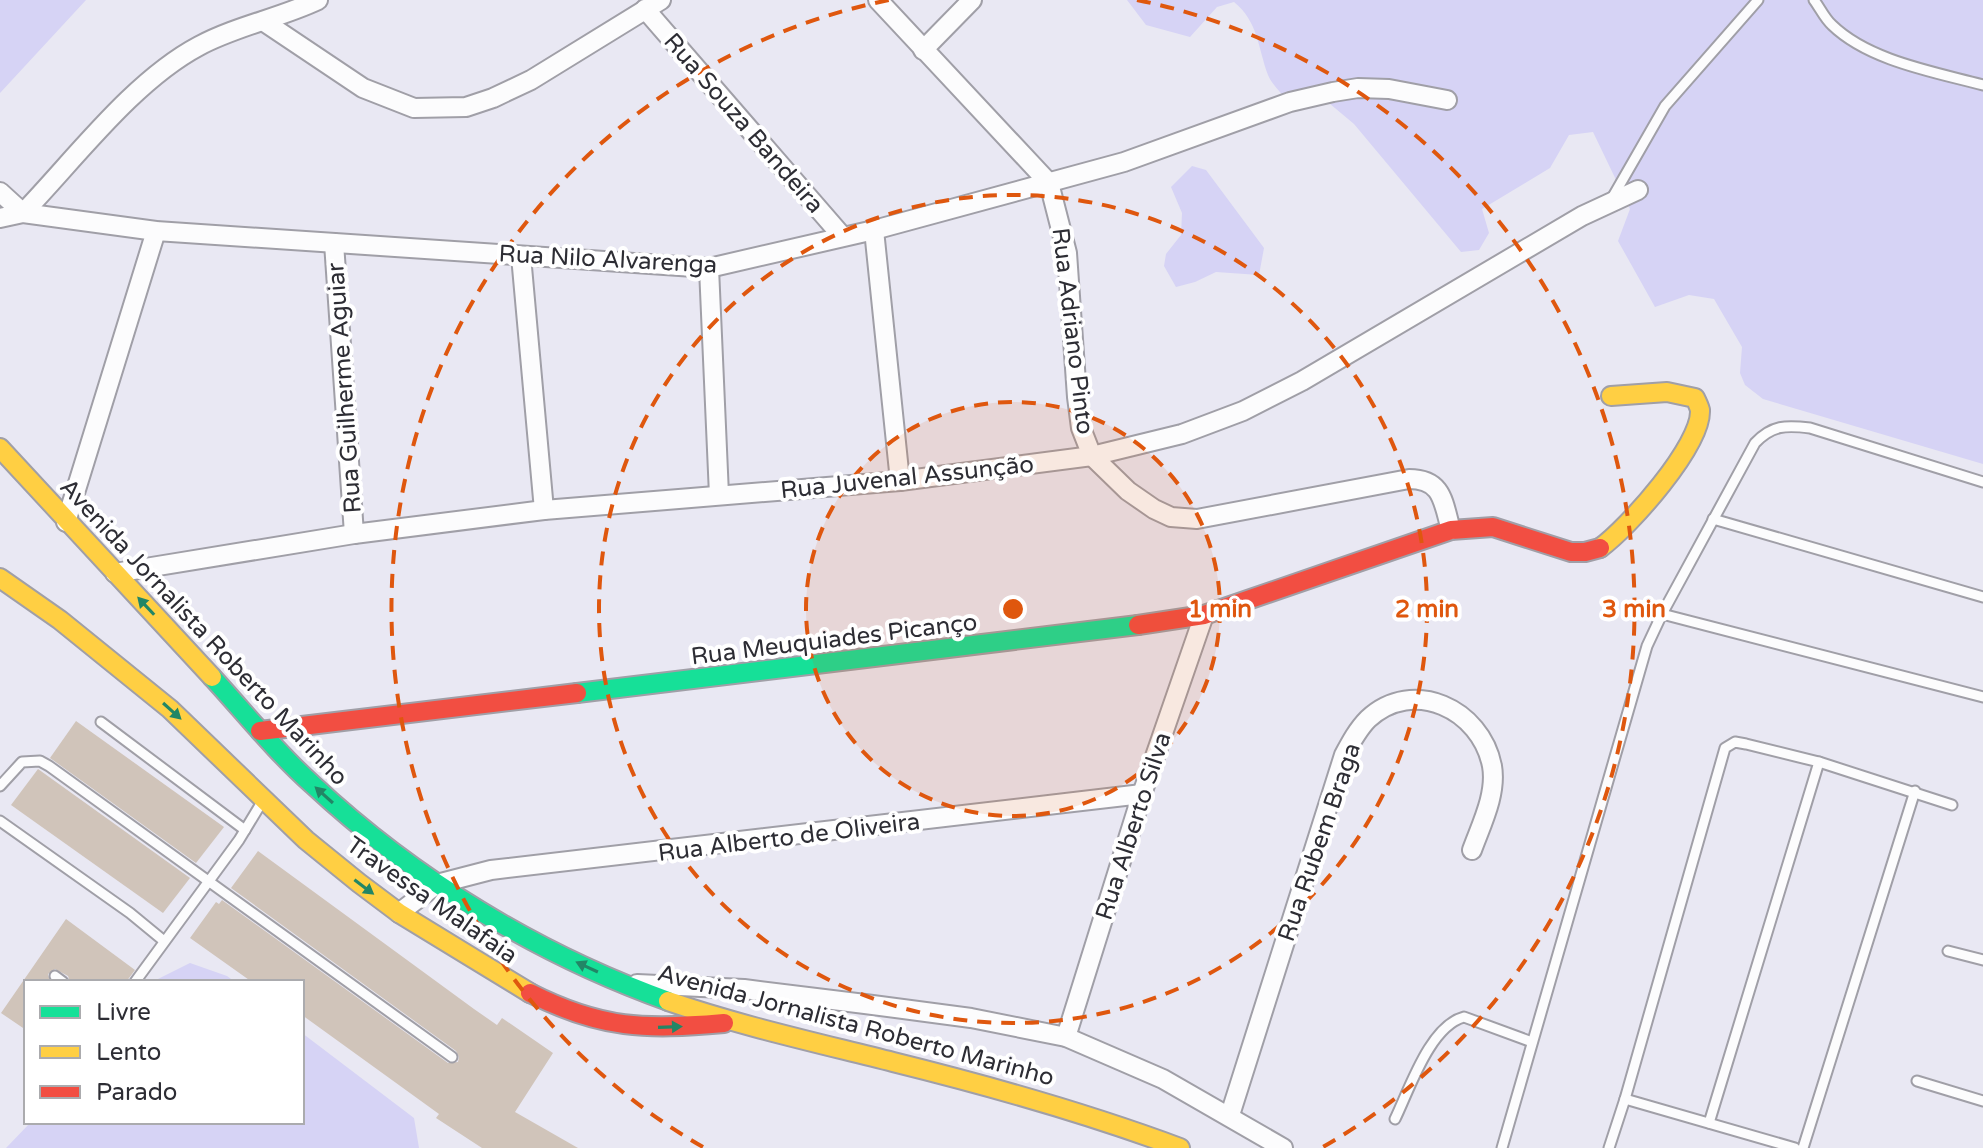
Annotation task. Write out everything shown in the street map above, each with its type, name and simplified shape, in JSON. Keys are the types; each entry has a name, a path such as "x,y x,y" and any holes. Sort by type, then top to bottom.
{"main road":[{"name":"Rua Meuquiades Picanço","path":"260,731 996,644 1204,615 1451,530 1491,527 1566,553 1585,553 1602,547 1621,532 1657,492 1697,428 1701,405 1684,393 1611,396"},
{"name":"Avenida Jornalista Roberto Marinho","path":"0,448 310,783 348,817 437,884 525,937 620,983 740,1022 1021,1095 1128,1128 1180,1148"},
{"name":"Travessa Malafaia","path":"0,578 125,671 170,709 306,840 399,913 511,984 559,1008 601,1022 669,1028 740,1022"}],"street":[{"path":"0,192 23,213 133,95 163,68 201,44 263,21 294,5 318,0"},
{"name":"Rua Adriano Pinto","path":"878,0 1049,183 1067,253 1081,428 1092,456 1128,491 1171,517 1197,519 1409,479 1425,479 1435,486 1443,499 1451,530"},
{"path":"923,50 972,0"},
{"path":"263,21 363,88 414,108 466,107 531,80 653,5"},
{"name":"Rua Souza Bandeira","path":"653,5 842,236"},
{"name":"Rua Nilo Alvarenga","path":"0,218 23,213 156,231 709,268 874,230 1124,162 1290,102 1358,88 1389,89 1447,100"},
{"name":"Rua Juvenal Assunção","path":"115,573 354,534 544,510 900,481 1092,456 1182,434 1243,411 1302,381 1582,216 1638,190"},
{"path":"874,230 900,481"},
{"path":"66,522 156,231"},
{"name":"Rua Guilherme Aguiar","path":"334,243 354,534"},
{"path":"521,256 544,510"},
{"path":"709,268 719,495"},
{"name":"Rua Alberto Silva","path":"1066,1037 1142,794 1204,615"},
{"name":"Rua Rubem Braga","path":"1230,1115 1344,755 1368,719 1386,706 1404,700 1441,703 1467,718 1482,742 1492,767 1490,800 1472,850"},
{"name":"Rua Alberto de Oliveira","path":"437,884 491,870 1142,794"},
{"path":"399,913 437,884"},
{"path":"620,983 744,989 971,1018 1066,1037 1163,1079 1283,1148"}],"lane":[{"path":"1610,202 1665,106 1758,0"},
{"path":"1814,0 1831,25 1850,39 1894,61 1983,85"},
{"path":"1502,1148 1647,646 1755,443 1765,432 1787,425 1810,428 1983,482"},
{"path":"1713,519 1983,597"},
{"path":"1662,614 1983,697"},
{"path":"101,722 245,830"},
{"path":"1609,1148 1725,748 1735,742 1819,762 1952,805"},
{"path":"0,786 22,762 40,761 452,1057"},
{"path":"1709,1123 1819,762"},
{"path":"1803,1148 1915,791"},
{"path":"136,980 211,881 264,798"},
{"path":"0,821 130,913 164,941"},
{"path":"1948,951 1983,960"},
{"path":"1395,1119 1434,1040 1443,1027 1454,1020 1464,1017 1532,1042"},
{"path":"1917,1081 1983,1101"},
{"path":"1625,1099 1795,1148"}],"shaded area":[{"path":"0,0 86,0 0,93"},
{"path":"1127,0 1983,0 1983,464 1763,399 1745,385 1740,373 1742,347 1714,299 1689,295 1655,307 1618,241 1630,209 1593,132 1569,135 1550,168 1482,209 1489,233 1479,250 1461,252 1354,124 1317,93 1283,96 1268,75 1253,26 1234,2 1217,7 1190,37 1146,25"},
{"path":"1192,166 1206,170 1264,248 1259,275 1216,272 1176,287 1164,266 1166,254 1181,235 1182,213 1171,187"},
{"path":"190,963 232,980 156,980"},
{"path":"304,1035 414,1118 419,1148 6,1148 29,1124 304,1124"}],"building":[{"path":"76,721 224,827 196,863 50,758"},
{"path":"38,769 190,878 163,913 11,805"},
{"path":"258,851 497,1025 502,1018 553,1053 515,1112 578,1148 482,1148 436,1118 439,1114 304,1016 304,980 249,980 190,938 216,902 219,904 222,900 448,1063 458,1062 456,1051 231,888"},
{"path":"66,919 135,970 128,980 69,980 55,969 48,974 50,980 24,980 24,1029 1,1013"}],"traffic: fast":[{"path":"577,693 1138,625"},
{"path":"212,677 273,746 312,784 351,819 435,882 571,961 668,1001"}],"traffic: slow":[{"path":"1600,548 1628,523 1677,464 1689,444 1700,410 1695,398 1667,392 1611,396"},
{"path":"0,448 212,677"},
{"path":"0,578 60,620 170,709 306,840 359,883 399,913 530,993"},
{"path":"668,1001 751,1026 1002,1091 1180,1148"}],"traffic: jam":[{"path":"1138,625 1204,615 1451,530 1493,527 1571,552 1600,548"},
{"path":"260,731 577,693"},
{"path":"530,993 579,1014 624,1024 671,1026 724,1023"}]}
